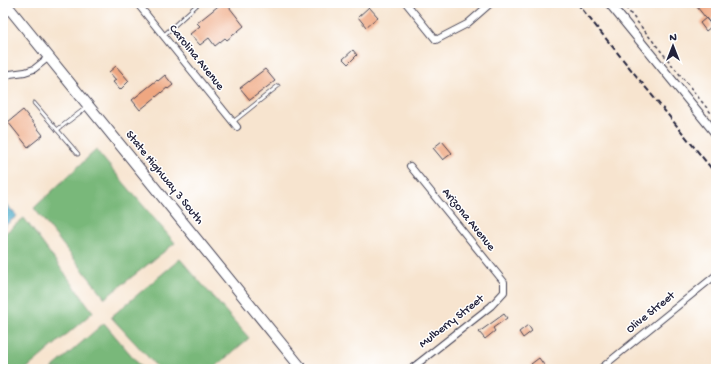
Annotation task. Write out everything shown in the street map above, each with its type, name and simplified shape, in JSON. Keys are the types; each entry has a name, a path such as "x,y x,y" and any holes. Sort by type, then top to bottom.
{"main road":[{"name":"State Highway 3 South","path":"5,3 302,369"}],"street":[{"name":"Carolina Avenue","path":"137,3 235,124"},
{"path":"406,3 436,40 467,24 491,3"},
{"path":"611,4 714,128"},
{"path":"3,80 10,74 34,69 49,57"},
{"name":"Arizona Avenue","path":"410,166 504,282 504,290"},
{"name":"Olive Street","path":"600,369 716,275"},
{"name":"Mulberry Street","path":"410,369 491,306 504,292 504,290"}],"lane":[{"path":"164,35 199,3"},
{"path":"235,124 278,86"},
{"path":"34,103 78,154"},
{"path":"57,130 88,105"}],"path":[{"path":"622,3 716,119"}],"green space":[{"path":"96,150 175,243 105,298 34,208"},
{"path":"24,218 93,312 26,369 3,369 3,235"},
{"path":"180,259 249,338 213,369 159,369 111,317"},
{"path":"104,323 143,369 51,369"}],"water":[{"path":"3,201 17,216 3,227"}],"building":[{"path":"222,3 226,3 244,26 227,40 225,38 215,46 209,38 200,45 190,34 200,26 197,23"},
{"path":"702,3 716,3 716,16 709,22 697,7"},
{"path":"369,7 378,17 366,27 358,17"},
{"path":"706,18 712,26 706,31 700,23"},
{"path":"353,50 357,55 348,64 343,59"},
{"path":"116,66 129,81 120,90 113,82 116,80 109,72"},
{"path":"265,69 275,81 250,100 240,88"},
{"path":"165,75 173,85 168,89 167,88 140,110 132,100"},
{"path":"23,110 43,135 28,147 8,122"},
{"path":"442,141 452,153 443,160 433,148"},
{"path":"504,314 507,318 493,328 495,331 485,339 479,332"},
{"path":"528,325 532,331 523,338 519,332"},
{"path":"539,358 547,369 535,369 531,364"}],"railway":[{"path":"577,3 716,174"}]}
